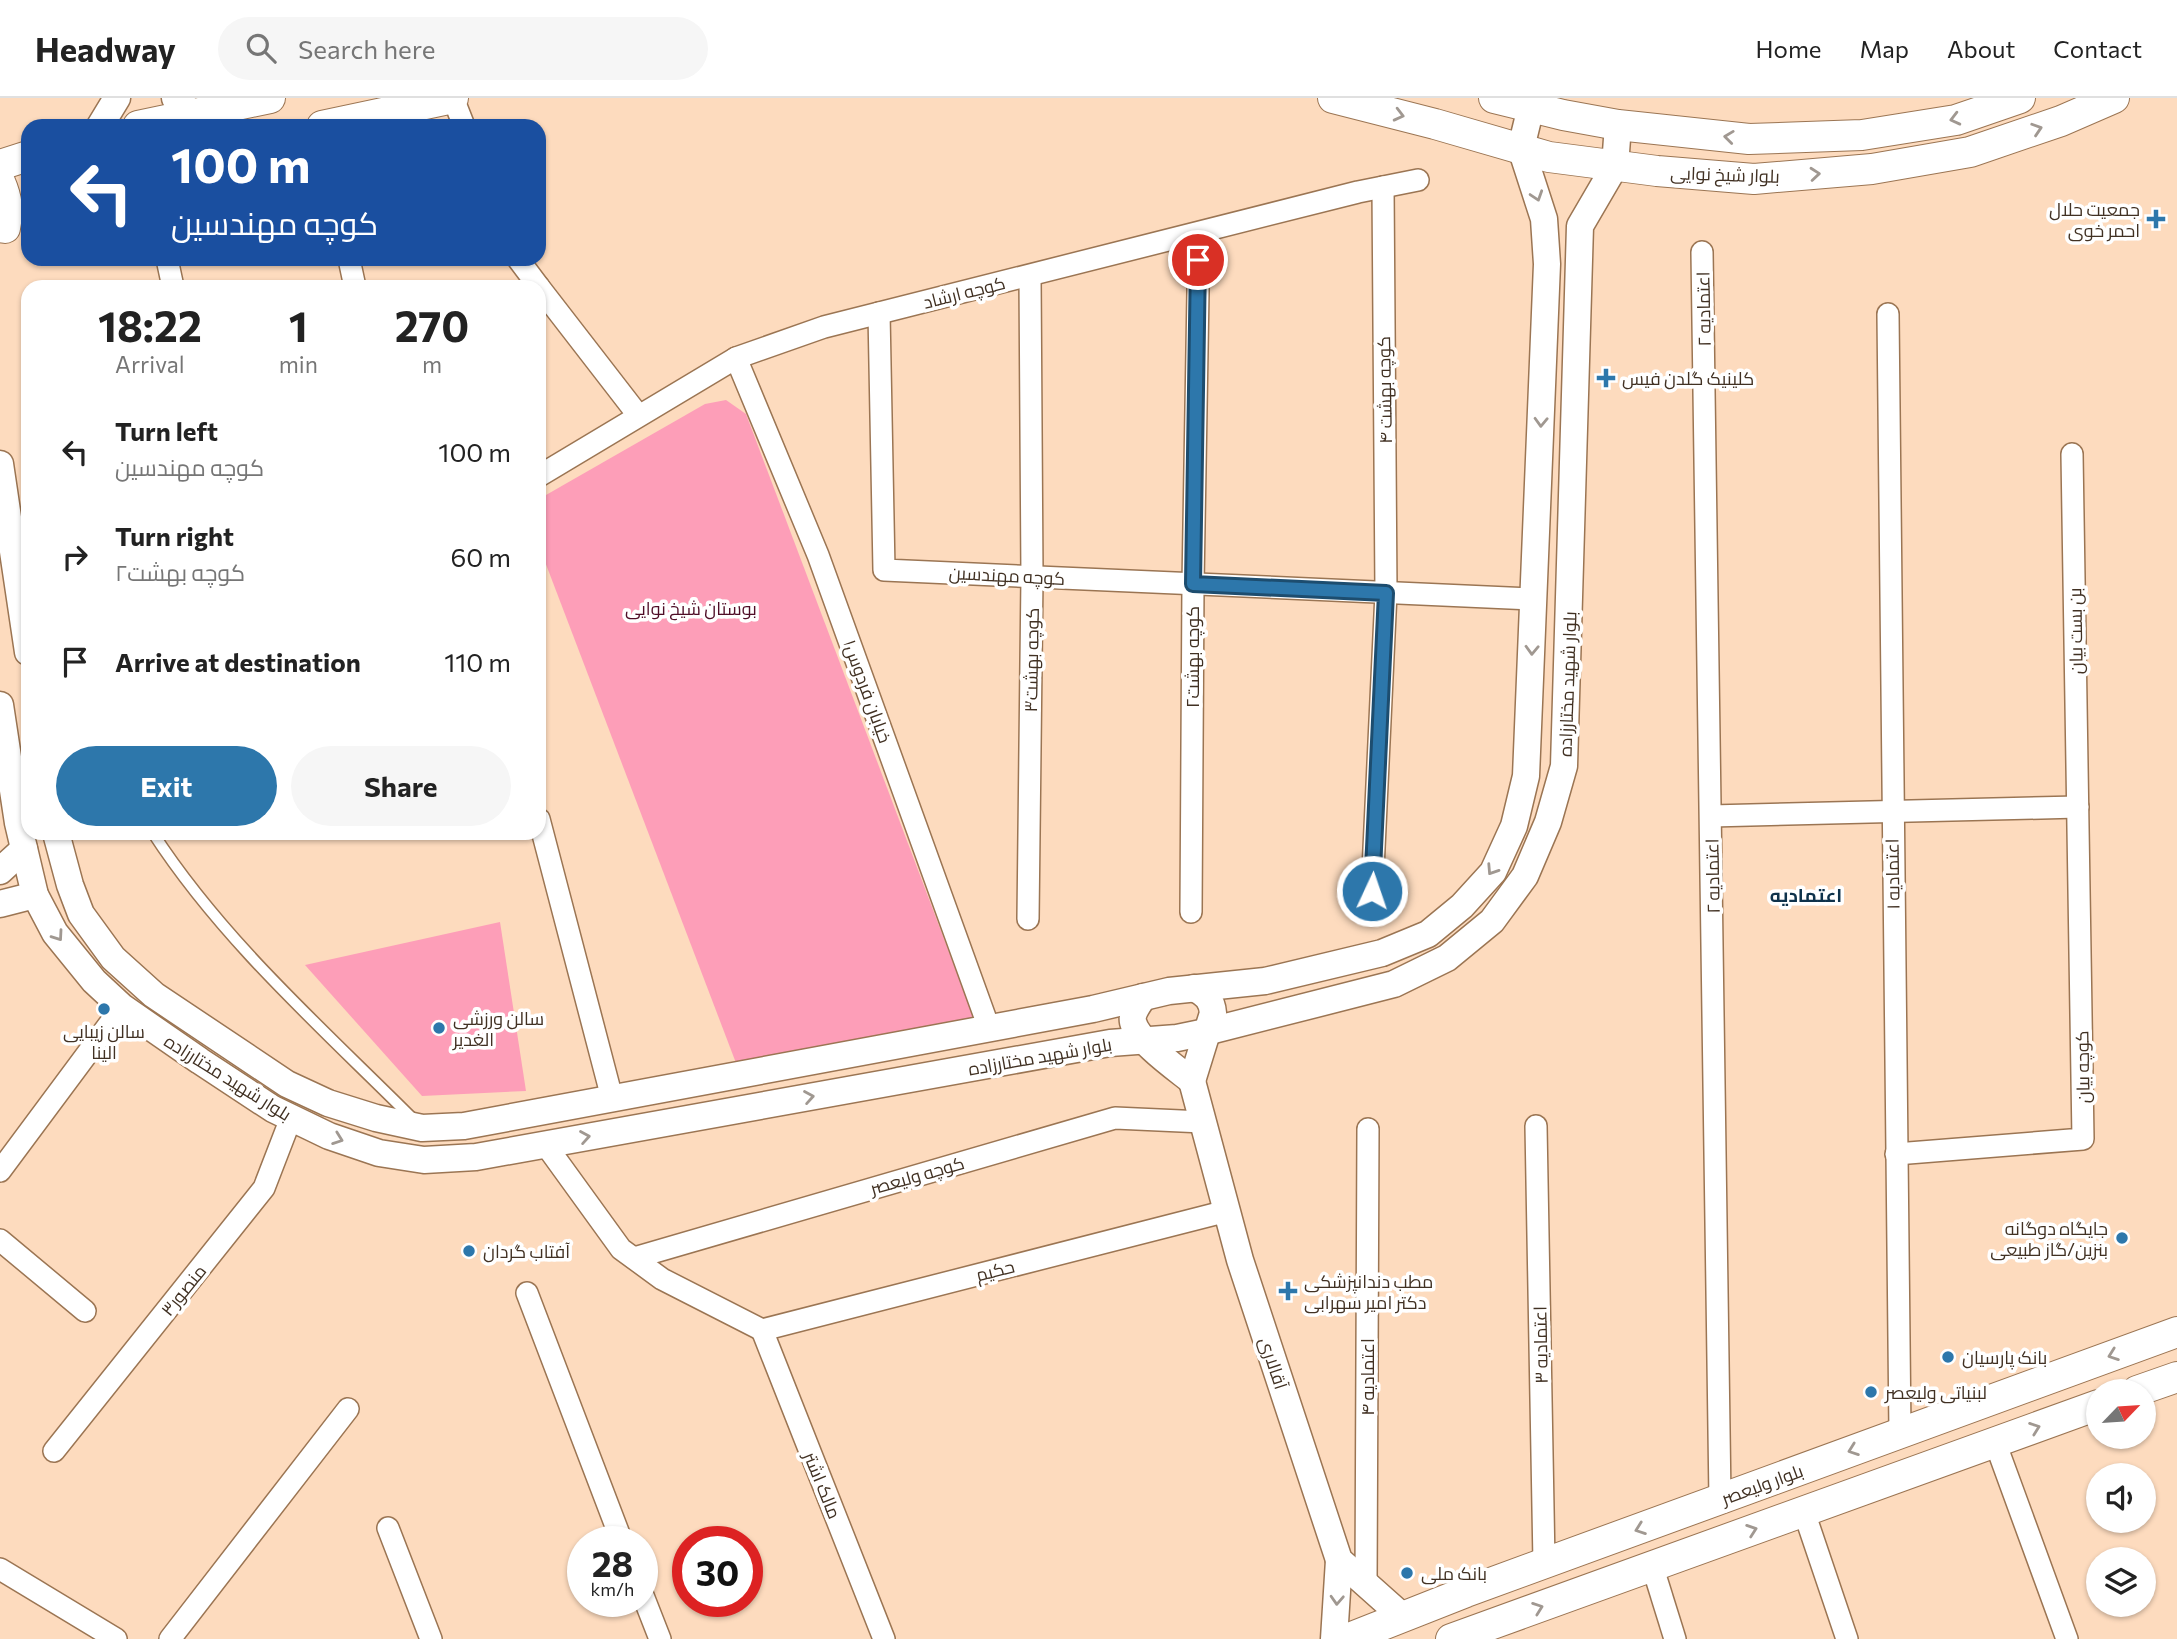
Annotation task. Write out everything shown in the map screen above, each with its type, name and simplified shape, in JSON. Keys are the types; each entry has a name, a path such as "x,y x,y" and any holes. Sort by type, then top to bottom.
{"main road":[{"path":"154,119 184,106 270,98"},
{"path":"355,119 453,98"},
{"name":"بلوار شیخ نوایی","path":"1333,98 1549,157 1615,166 1754,178 1872,169 1970,152 2061,121 2114,98"},
{"name":"بلوار شیخ نوایی","path":"1494,98 1531,107 1570,106 1618,125 1749,139 1862,135 1956,120 2020,98"},
{"path":"0,165 21,158"},
{"path":"0,183 6,196 11,225"},
{"name":"بلوار ولیعصر","path":"1347,1639 1544,1563 2177,1332"},
{"path":"2156,1387 2175,1383"},
{"path":"1451,1639 1506,1630 1652,1565 2086,1409"}],"street":[{"path":"104,119 117,98"},
{"path":"453,98 461,119"},
{"path":"1521,148 1531,107"},
{"name":"بلوار شهید مختارزاده","path":"22,840 35,895 55,933 94,981 122,1007 273,1109 329,1136 379,1153 424,1160 476,1157 1110,1043 1177,1038 1394,984 1447,958 1492,920 1525,876 1548,822 1564,766 1580,226 1615,166 1618,125"},
{"name":"بلوار شهید مختارزاده","path":"58,840 69,886 81,914 113,958 155,995 287,1084 328,1103 422,1128 464,1126 1194,988 1265,981 1382,953 1428,934 1462,905 1493,872 1514,826 1526,776 1547,264 1544,219 1521,148"},
{"name":"کوچه ارشاد","path":"546,471 736,358 824,327 1418,180"},
{"name":"کوچه بهشت ۴","path":"1372,891 1386,593 1382,187"},
{"name":"کوچه بهشت۲","path":"1191,912 1199,233"},
{"name":"اعتمادیه ۲","path":"1702,252 1720,1499"},
{"name":"کوچه بهشت۳","path":"1028,919 1032,577 1030,276"},
{"path":"546,296 638,415"},
{"name":"کوچه مهندسین","path":"879,313 884,570 1534,599"},
{"name":"اعتمادیه ۱","path":"1888,314 1900,1433"},
{"name":"خیابان فردوس۱","path":"736,358 818,555 989,1028"},
{"name":"بن بست بیان","path":"2072,454 2078,807"},
{"path":"0,464 21,605"},
{"name":"بلوار شهید مختارزاده","path":"0,705 21,831"},
{"path":"1711,816 2078,807"},
{"name":"کوچه بیان","path":"1896,1154 2083,1139 2078,807"},
{"path":"544,840 612,1098"},
{"path":"0,871 24,849"},
{"path":"0,904 35,895"},
{"path":"1143,997 1134,1012 1133,1021 1144,1040 1192,1081 1213,1013 1212,1003 1204,993 1194,988"},
{"path":"0,1171 122,1007"},
{"name":"آقالاری","path":"1192,1081 1240,1260 1339,1560"},
{"name":"منصور۳","path":"54,1451 264,1188 291,1118"},
{"name":"کوچه ولیعصر","path":"634,1258 1115,1118 1203,1122"},
{"name":"اعتمادیه ۳","path":"1536,1126 1544,1563"},
{"name":"اعتمادیه ۴","path":"1366,1584 1368,1129"},
{"path":"545,1144 621,1249 662,1279 762,1330"},
{"name":"حکیم","path":"762,1330 1227,1211"},
{"path":"0,1240 85,1311"},
{"path":"527,1293 616,1526"},
{"name":"مالک اشتر","path":"762,1330 884,1639"},
{"path":"170,1639 348,1409"},
{"path":"1995,1442 2067,1639"},
{"path":"1804,1512 1847,1639"},
{"path":"388,1528 431,1639"},
{"path":"1339,1560 1403,1617"},
{"path":"1334,1639 1339,1560"},
{"path":"1652,1565 1675,1639"},
{"path":"0,1569 117,1639"},
{"path":"651,1617 660,1639"}],"lane":[{"path":"158,840 182,877 231,933 422,1128"}],"green space":[{"name":"بوستان شیخ نوایی","path":"726,400 746,414 975,1021 736,1063 546,564 546,495 705,404"},
{"name":"سالن ورزشی الغدیر","path":"500,922 526,1091 422,1096 305,965"}],"place":[{"name":"جمعیت حلال احمر خوی","path":"2156,219"},
{"name":"کلینیک گلدن فیس","path":"1606,378"},
{"name":"سالن زیبایی الینا","path":"104,1009"},
{"name":"سالن ورزشی الغدیر","path":"439,1028"},
{"name":"جایگاه دوگانه بنزین/گاز طبیعی","path":"2122,1238"},
{"name":"آفتاب گردان","path":"469,1251"},
{"name":"مطب دندانپزشکی دکتر امیر سهرابی","path":"1288,1291"},
{"name":"بانک پارسیان","path":"1948,1357"},
{"name":"لبنیاتی ولیعصر","path":"1871,1392"},
{"name":"بانک ملی","path":"1407,1573"}],"district":[{"name":"اعتمادیه","path":"1806,894"}],"route":[{"path":"1198,260 1193,584 1386,593 1372,891"}]}
